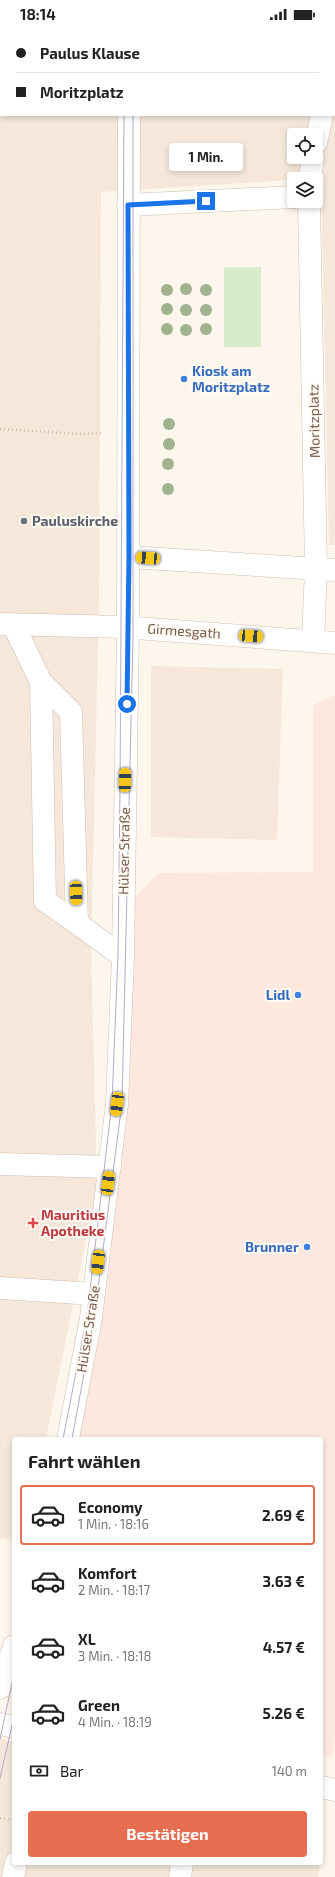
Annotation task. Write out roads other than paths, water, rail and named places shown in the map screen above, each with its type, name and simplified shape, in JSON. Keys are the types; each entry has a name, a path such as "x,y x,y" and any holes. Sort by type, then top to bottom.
{"street":[{"name":"Hülser Straße","path":"68,1437 94,1294 117,1104 122,957 129,556 129,116"},
{"path":"319,128 322,116"},
{"path":"128,205 287,197"},
{"name":"Moritzplatz","path":"309,208 326,569 313,641"},
{"path":"129,556 326,569"},
{"path":"6,624 42,682 70,712 77,923"},
{"name":"Girmesgath","path":"6,624 128,627 335,643"},
{"path":"42,682 45,901 122,957"},
{"path":"0,1164 110,1167"},
{"path":"0,1288 94,1294"},
{"path":"0,1688 12,1652"},
{"path":"0,1724 12,1727"},
{"path":"323,1787 335,1790"},
{"path":"13,1877 16,1865"},
{"path":"180,1877 182,1865"}],"tram line":[{"path":"63,1437 87,1316 112,1102 118,954 120,790 124,116"},
{"path":"72,1437 94,1319 122,1103 133,636 133,116"},
{"path":"0,1739 12,1683"},
{"path":"0,1778 12,1726"}],"place":[{"name":"Kiosk am Moritzplatz","path":"184,379"},
{"name":"Pauluskirche","path":"24,521"},
{"name":"Lidl","path":"298,995"},
{"name":"Mauritius Apotheke","path":"33,1223"},
{"name":"Brunner","path":"307,1247"}]}
